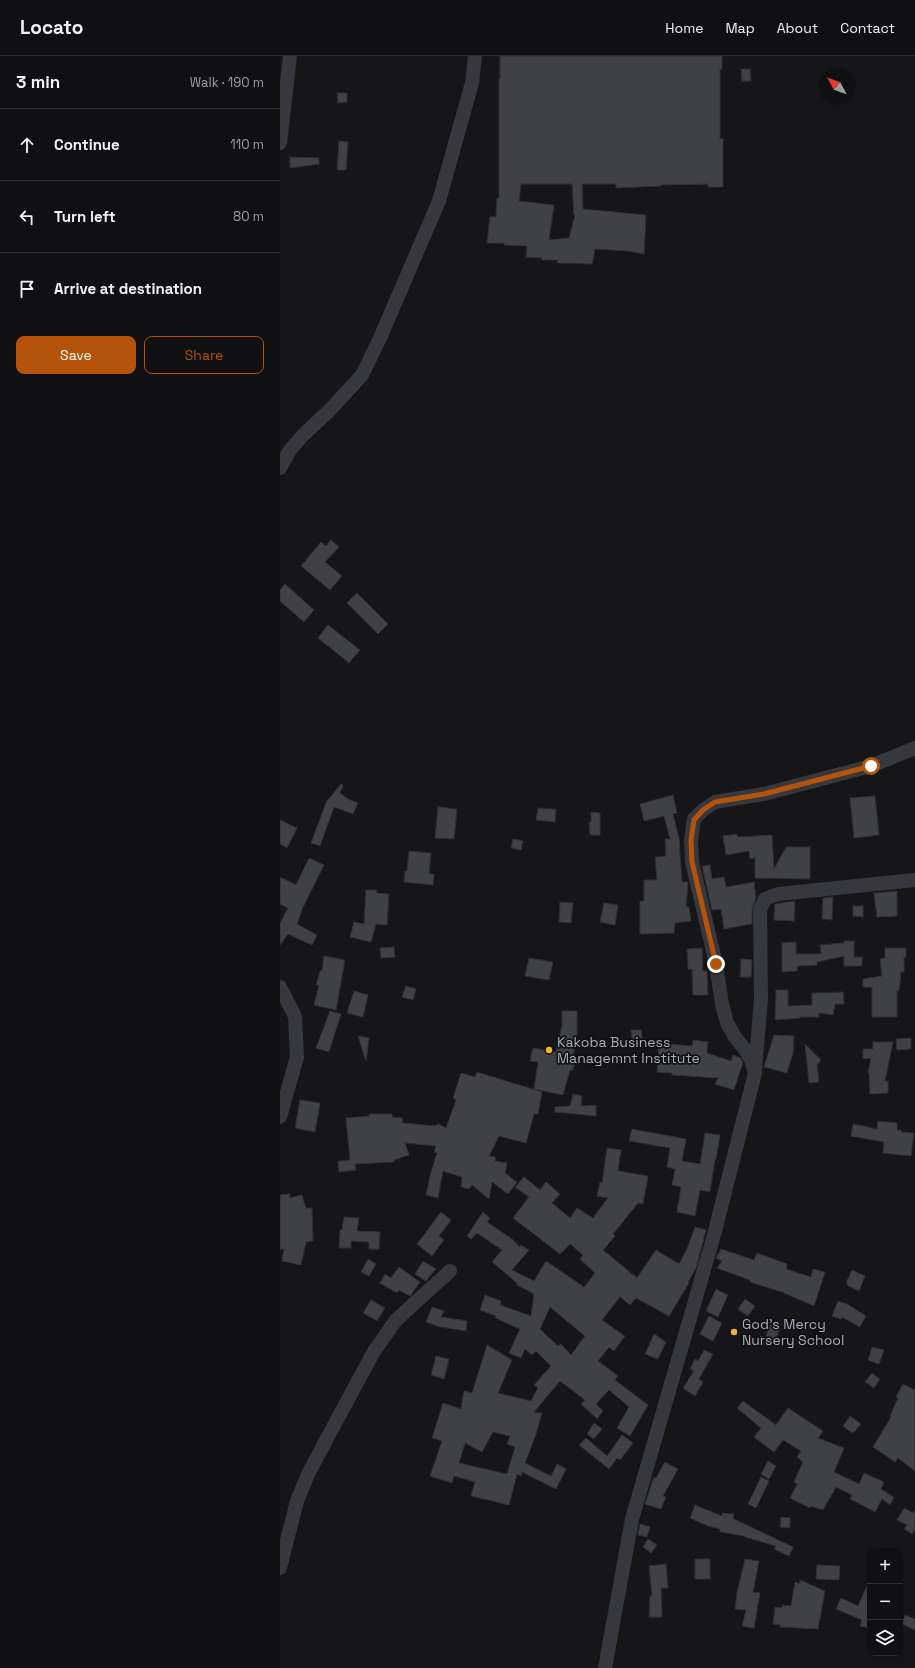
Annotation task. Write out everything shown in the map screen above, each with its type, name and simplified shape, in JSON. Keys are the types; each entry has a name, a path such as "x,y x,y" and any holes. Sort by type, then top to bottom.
{"street":[{"path":"280,143 290,56"},
{"path":"280,468 290,450 304,434 329,411 362,375 380,338 439,201 472,83 475,56"},
{"path":"280,448 304,434"},
{"path":"755,1073 751,1059 727,1023 722,1004 716,964 692,862 691,840 694,820 703,810 715,802 764,794 863,768 915,748"},
{"path":"604,1668 632,1518 714,1235 755,1073 761,999 760,910 765,899 778,894 915,880"},
{"path":"280,987 294,1016 297,1057 280,1117"},
{"path":"280,1568 297,1501 309,1472 373,1353 396,1320 450,1271"}],"building":[{"path":"500,56 722,56 722,69 720,69 720,139 723,139 723,187 708,187 708,184 616,188 616,184 582,184 583,209 646,215 644,254 628,251 595,249 592,264 557,263 558,260 542,260 542,258 526,257 527,246 504,245 504,243 487,243 490,216 496,217 497,198 499,198","holes":["521,184 572,184 575,215 569,238 549,240 554,205 519,201"]},
{"path":"741,69 750,69 751,81 742,81"},
{"path":"337,93 347,93 347,102 338,103"},
{"path":"339,141 348,142 346,170 337,170"},
{"path":"290,157 319,158 319,164 290,168"},
{"path":"331,540 339,547 325,562 342,576 330,590 301,566 321,542 326,546"},
{"path":"285,584 314,610 304,622 280,601 280,590"},
{"path":"357,593 388,624 378,634 347,603"},
{"path":"328,625 360,650 349,663 318,638"},
{"path":"341,784 343,785 340,793 348,799 358,803 353,814 334,807 320,846 311,843 327,800"},
{"path":"673,795 677,813 673,814 679,838 682,882 688,882 686,907 689,907 691,921 675,923 674,933 640,934 640,901 644,901 644,880 657,880 655,857 666,856 665,839 670,839 664,816 644,821 640,804"},
{"path":"875,796 879,835 854,838 850,798"},
{"path":"438,807 457,809 454,839 435,838"},
{"path":"538,808 556,809 555,822 536,820"},
{"path":"591,812 600,813 600,835 590,835 589,822 591,822"},
{"path":"280,820 297,828 287,848 280,844"},
{"path":"737,834 738,837 772,835 774,869 786,847 810,847 810,879 755,878 755,858 750,859 749,851 726,855 723,836"},
{"path":"513,839 523,841 521,850 511,848"},
{"path":"409,851 431,853 429,874 434,874 433,885 404,882 405,871 407,871"},
{"path":"309,858 324,865 303,907 297,924 317,935 312,945 288,934 280,945 280,923 288,908 280,904 280,877 296,885"},
{"path":"710,865 712,879 724,877 726,887 754,882 756,897 752,910 752,924 724,929 721,909 712,910 702,866"},
{"path":"366,890 377,890 376,893 389,894 387,925 376,924 371,942 350,937 354,922 364,924"},
{"path":"897,891 897,916 877,917 874,893"},
{"path":"833,897 832,920 822,919 823,898"},
{"path":"795,901 794,921 774,920 775,904"},
{"path":"560,902 573,903 571,923 559,922"},
{"path":"604,903 618,905 615,925 600,922"},
{"path":"853,906 863,906 863,917 853,916"},
{"path":"844,941 854,941 854,957 862,957 862,966 844,966 844,956 817,962 817,965 797,966 797,971 782,972 782,943 796,942 796,954 821,954 820,945 844,943"},
{"path":"394,947 395,957 381,958 380,948"},
{"path":"702,948 703,971 707,971 708,995 693,995 692,969 688,969 687,949"},
{"path":"885,948 906,948 906,957 904,957 904,972 901,972 899,991 897,991 897,1017 872,1017 872,987 863,987 863,979 882,976 880,959 885,958"},
{"path":"324,956 345,960 336,1010 314,1005 319,985 316,985 320,971 322,971"},
{"path":"529,958 553,962 549,980 525,976"},
{"path":"741,959 752,960 751,977 740,977"},
{"path":"406,986 416,989 413,1000 402,997"},
{"path":"776,990 788,990 788,1006 812,1005 812,993 843,992 844,1004 835,1004 833,1015 819,1013 819,1017 800,1017 775,1020"},
{"path":"354,991 368,995 363,1017 347,1013"},
{"path":"330,1011 341,1014 329,1052 316,1048"},
{"path":"562,1011 577,1011 577,1038 572,1060 575,1060 573,1070 570,1070 563,1095 534,1089 538,1062 530,1061 533,1048 556,1052 562,1025"},
{"path":"631,1030 641,1030 643,1042 632,1043"},
{"path":"774,1035 794,1036 793,1053 787,1073 764,1067"},
{"path":"358,1036 369,1038 366,1061"},
{"path":"911,1038 911,1049 897,1050 896,1039"},
{"path":"693,1040 708,1042 707,1053 731,1061 733,1055 740,1058 743,1062 734,1090 715,1084 718,1078 672,1075 672,1073 657,1072 659,1043 692,1046"},
{"path":"873,1042 893,1042 885,1081 888,1081 888,1093 870,1094 868,1073 871,1058 863,1059 863,1049 873,1049"},
{"path":"805,1044 821,1060 817,1065 819,1082 809,1083"},
{"path":"477,1072 542,1092 538,1114 534,1114 526,1143 499,1136 489,1156 495,1157 495,1161 507,1163 505,1173 517,1182 508,1194 492,1182 489,1199 472,1185 469,1189 461,1187 462,1177 443,1171 438,1198 426,1195 437,1153 434,1152 436,1146 405,1143 409,1155 394,1160 394,1162 355,1164 356,1170 339,1172 338,1161 350,1160 346,1118 369,1116 369,1114 392,1114 392,1117 403,1118 402,1123 436,1126 438,1124 446,1128 456,1100 453,1098 461,1073 475,1077"},
{"path":"573,1094 582,1096 581,1106 596,1105 596,1116 555,1112 555,1107 570,1106"},
{"path":"300,1100 320,1103 315,1132 295,1128"},
{"path":"878,1121 897,1123 897,1130 901,1130 901,1132 914,1133 911,1156 883,1153 884,1142 851,1136 853,1124 877,1129"},
{"path":"632,1129 686,1139 682,1161 700,1164 705,1133 720,1135 710,1192 700,1190 695,1216 677,1212 681,1187 672,1185 675,1169 667,1167 670,1148 629,1141"},
{"path":"607,1148 621,1150 618,1171 648,1176 643,1204 638,1203 613,1234 615,1236 603,1250 637,1278 656,1250 679,1264 687,1249 695,1227 706,1230 696,1268 688,1282 689,1283 669,1316 636,1298 630,1305 620,1297 602,1320 625,1336 614,1351 609,1347 598,1361 618,1376 615,1380 648,1405 630,1436 617,1428 629,1407 609,1390 596,1404 603,1411 597,1419 581,1404 585,1400 560,1381 534,1412 542,1413 525,1463 551,1476 557,1464 566,1469 556,1489 522,1472 521,1476 517,1474 509,1505 471,1496 475,1482 454,1476 452,1483 430,1476 442,1441 432,1438 443,1403 461,1409 464,1391 472,1393 487,1345 512,1360 498,1393 531,1401 538,1388 534,1385 551,1366 536,1351 532,1355 525,1349 521,1358 509,1353 520,1329 495,1318 496,1316 480,1310 485,1295 501,1301 500,1305 531,1316 534,1294 517,1285 517,1283 492,1262 502,1250 477,1233 471,1239 467,1236 483,1212 490,1218 487,1222 512,1239 520,1247 521,1245 529,1250 512,1270 534,1281 546,1261 584,1287 595,1273 580,1259 583,1255 570,1244 560,1254 513,1218 529,1197 515,1187 524,1177 540,1190 546,1182 560,1194 552,1203 570,1218 577,1208 593,1218 608,1198 597,1196 600,1182 602,1183","holes":["550,1307 585,1336 571,1355 561,1344 558,1346 540,1329","493,1432 510,1436 507,1444 515,1447 507,1474 459,1463 465,1443 482,1452"]},
{"path":"290,1194 290,1198 302,1195 306,1208 312,1208 313,1241 306,1242 301,1265 282,1261 284,1249 280,1249 280,1195"},
{"path":"441,1212 451,1220 439,1236 444,1240 432,1256 417,1244"},
{"path":"344,1217 359,1218 357,1231 380,1232 379,1249 369,1249 369,1242 351,1241 351,1248 339,1248 340,1230 342,1230"},
{"path":"721,1249 754,1260 757,1253 787,1264 786,1269 811,1277 813,1269 825,1272 814,1306 782,1292 750,1282 750,1280 717,1268 722,1261 716,1258"},
{"path":"368,1259 376,1264 369,1276 361,1272"},
{"path":"423,1261 436,1269 426,1281 415,1274"},
{"path":"399,1267 420,1282 410,1296 399,1290 397,1293 380,1283 385,1274 391,1278"},
{"path":"852,1270 865,1276 859,1291 847,1285 847,1281"},
{"path":"716,1289 728,1295 718,1317 706,1311"},
{"path":"745,1299 755,1306 748,1316 738,1309"},
{"path":"371,1300 385,1308 377,1321 363,1313"},
{"path":"838,1301 847,1304 866,1316 860,1327 842,1317 841,1319 832,1316"},
{"path":"432,1307 444,1311 441,1317 467,1321 466,1331 440,1327 426,1322"},
{"path":"709,1316 722,1323 713,1341 700,1334"},
{"path":"770,1324 780,1328 775,1340 766,1336"},
{"path":"654,1334 666,1342 658,1359 645,1354"},
{"path":"872,1347 884,1350 879,1364 868,1360"},
{"path":"704,1350 713,1354 699,1379 703,1382 695,1396 683,1388 694,1371 690,1369 695,1359 698,1361"},
{"path":"436,1356 449,1359 444,1379 431,1375"},
{"path":"872,1373 880,1379 874,1388 865,1382"},
{"path":"903,1384 915,1390 915,1471 898,1458 895,1462 873,1447 891,1417 890,1416 898,1398 896,1397"},
{"path":"743,1401 776,1425 788,1408 823,1431 818,1438 844,1448 834,1472 859,1484 864,1473 884,1482 881,1489 894,1497 890,1505 882,1499 875,1512 850,1499 852,1495 836,1487 823,1510 811,1506 810,1508 790,1498 797,1484 794,1482 803,1462 797,1457 801,1451 783,1440 774,1452 754,1437 761,1428 737,1408"},
{"path":"850,1416 861,1424 854,1432 851,1432 843,1426"},
{"path":"594,1423 602,1429 594,1439 587,1434"},
{"path":"622,1435 633,1443 620,1460 617,1458 609,1469 579,1445 586,1438 607,1456"},
{"path":"768,1461 776,1466 769,1479 761,1474"},
{"path":"665,1462 678,1469 663,1496 666,1497 661,1509 645,1504 654,1477 656,1478"},
{"path":"761,1477 769,1481 756,1508 748,1504"},
{"path":"695,1505 722,1516 722,1513 734,1514 733,1518 736,1520 793,1547 789,1556 774,1549 776,1546 745,1536 720,1532 720,1529 708,1526 690,1518"},
{"path":"904,1508 913,1513 915,1510 915,1529 912,1534 904,1529 907,1525 897,1520"},
{"path":"781,1517 790,1518 790,1528 780,1527"},
{"path":"640,1524 650,1527 647,1537 638,1535"},
{"path":"648,1539 657,1545 651,1553 643,1547"},
{"path":"695,1559 710,1559 710,1579 695,1579"},
{"path":"745,1559 759,1561 753,1592 760,1593 754,1628 742,1626 746,1610 735,1609"},
{"path":"666,1564 668,1588 661,1588 662,1617 649,1617 650,1596 652,1596 649,1566"},
{"path":"817,1565 840,1566 839,1580 816,1579"},
{"path":"800,1580 825,1591 818,1629 780,1627 780,1625 773,1624 775,1607 782,1608 782,1605 791,1606 795,1582 800,1584"},
{"path":"867,1586 867,1627 860,1626 862,1620 836,1609 841,1598 858,1606"},
{"path":"905,1615 915,1619 915,1630 903,1624"}],"place":[{"name":"Kakoba Business Managemnt Institute","path":"549,1050"},
{"name":"God's Mercy Nursery School","path":"734,1332"}],"route":[{"path":"716,964 692,862 691,840 694,820 703,810 715,802 764,794 871,766"}]}
